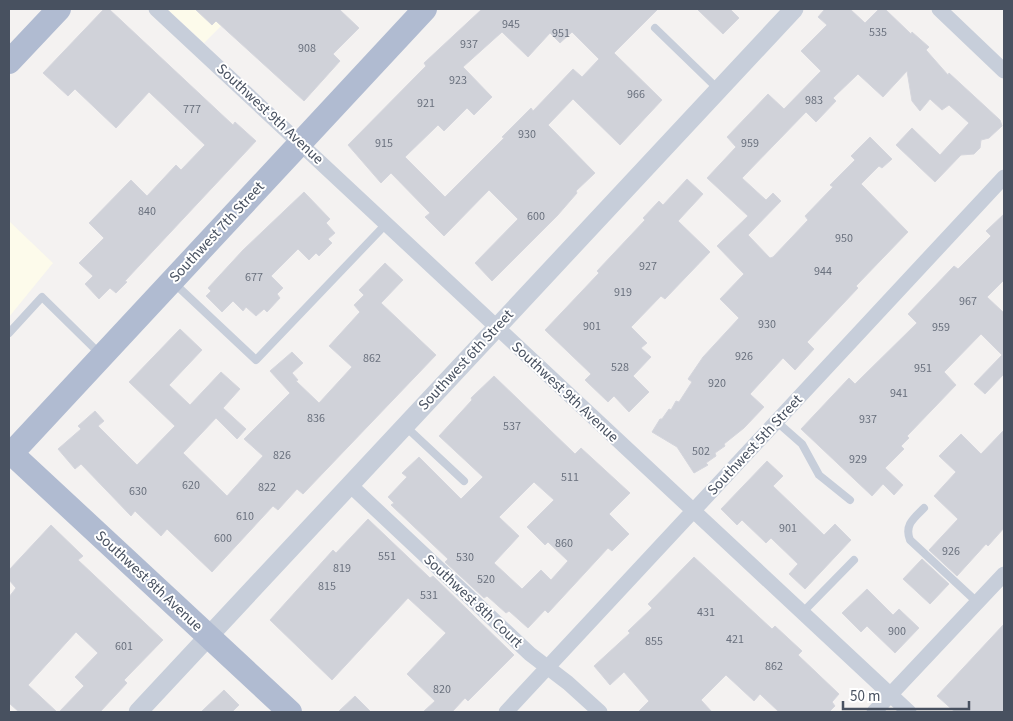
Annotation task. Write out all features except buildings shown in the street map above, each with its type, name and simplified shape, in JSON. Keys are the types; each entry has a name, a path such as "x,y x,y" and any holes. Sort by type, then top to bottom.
{"main road":[{"path":"9,62 59,9"},
{"name":"Southwest 7th Street","path":"10,453 425,9"},
{"name":"Southwest 8th Avenue","path":"10,453 290,712"}],"street":[{"name":"Southwest 9th Avenue","path":"156,9 909,712"},
{"name":"Southwest 6th Street","path":"138,712 794,9"},
{"path":"939,9 1004,71"},
{"name":"Southwest 5th Street","path":"506,712 1004,177"},
{"name":"Southwest 8th Court","path":"350,485 530,654 600,712"},
{"path":"874,712 1004,574"}],"lane":[{"path":"656,28 719,90"},
{"path":"172,281 256,360 386,224"},
{"path":"9,333 42,297 102,356"},
{"path":"777,422 802,444 819,475 850,500"},
{"path":"405,426 464,481"},
{"path":"924,508 908,525 907,532 910,540 978,603"},
{"path":"802,613 854,560"}],"shaded area":[{"path":"167,9 238,9 204,43"},
{"path":"9,221 53,263 9,317"}]}
